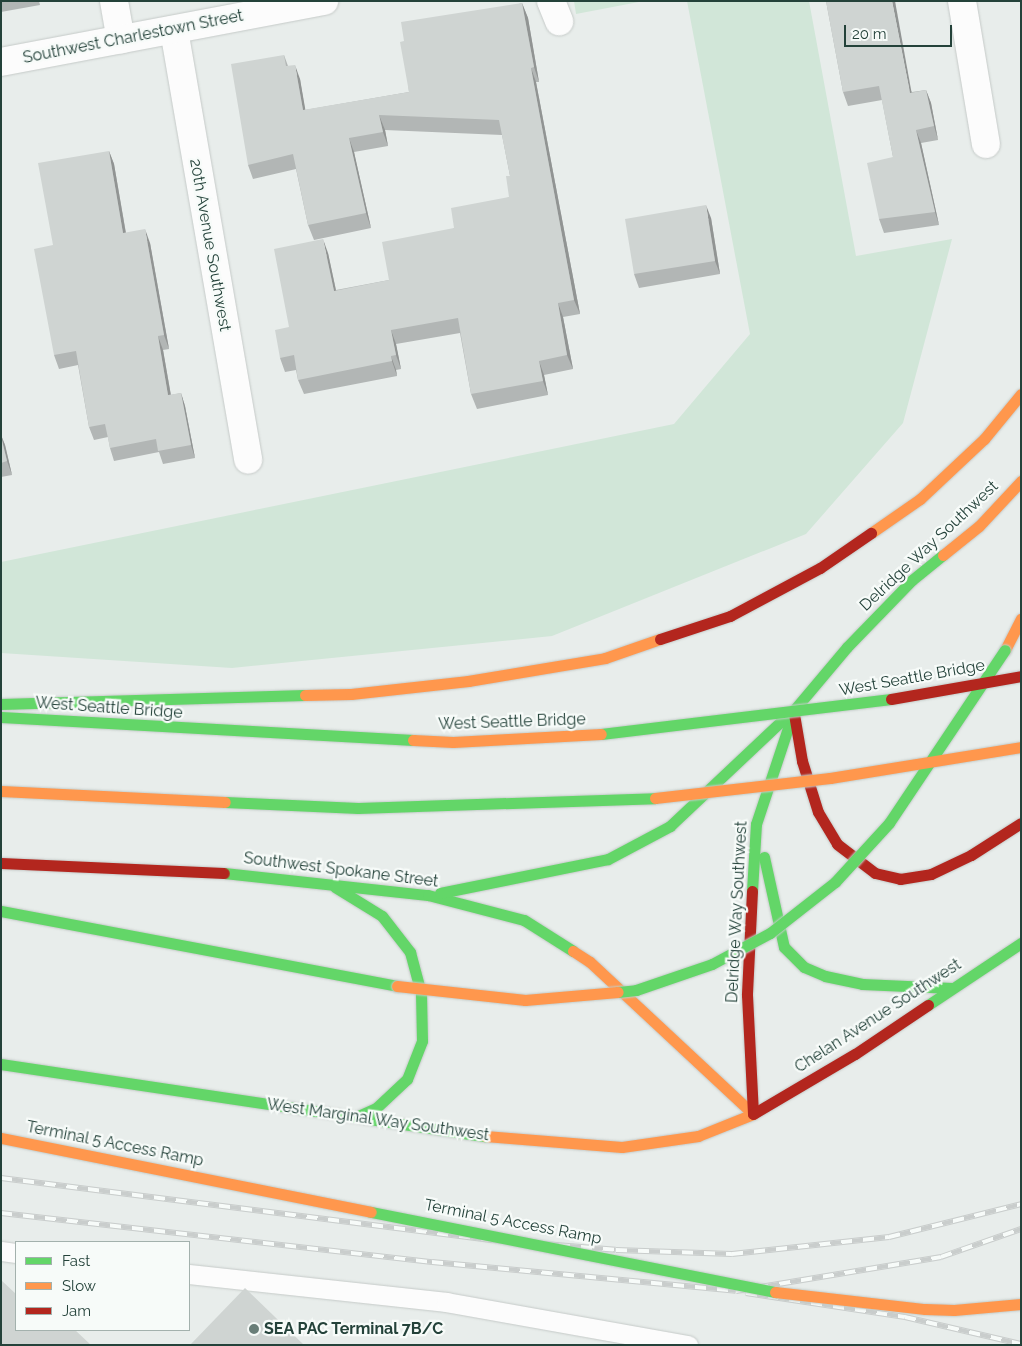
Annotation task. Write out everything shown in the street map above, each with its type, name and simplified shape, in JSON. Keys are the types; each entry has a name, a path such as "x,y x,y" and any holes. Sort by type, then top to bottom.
{"main road":[{"path":"984,438 1021,382"},
{"path":"1,704 351,694 468,681 605,658 730,616 820,568 920,499 984,438 1021,394"},
{"name":"Delridge Way Southwest","path":"753,1114 747,995 756,824 794,710 847,648 912,580 979,526 1021,481"},
{"path":"1,911 397,986 525,1000 636,990 712,964 770,933 835,882 889,824 1005,650 1021,619"},
{"path":"1005,650 1021,635"},
{"name":"West Seattle Bridge","path":"1,717 453,742 620,733 871,703 1021,676"},
{"path":"794,710 802,761 818,812 838,844 875,873 900,879 931,874 970,856 1021,822"},
{"path":"428,895 501,883 608,859 670,826 794,710"},
{"path":"1,790 358,808 515,805 673,797 830,778 1021,747"},
{"path":"756,824 784,948 804,967 825,976 862,984 952,988"},
{"name":"Southwest Spokane Street","path":"1,863 187,871 327,882 428,895 524,920 590,962 753,1114"},
{"path":"327,882 382,916 410,952 421,992 422,1041 407,1079 376,1108 356,1117"},
{"name":"Chelan Avenue Southwest","path":"753,1114 855,1054 1021,943"},
{"name":"West Marginal Way Southwest","path":"1,1064 508,1139 622,1147 698,1136 753,1114"},
{"name":"Terminal 5 Access Ramp","path":"1,1138 780,1293 925,1309 954,1310 1021,1304"}],"street":[{"path":"114,1 122,39"},
{"name":"Southwest Charlestown Street","path":"1,62 324,1"},
{"path":"962,1 986,144"},
{"name":"20th Avenue Southwest","path":"174,30 248,460"}],"lane":[{"path":"1,1251 15,1252"},
{"path":"190,1274 446,1302 688,1345"}],"green space":[{"path":"574,1 644,1 576,14"},
{"path":"687,1 809,1 856,256 952,239 903,423 806,534 552,636 232,668 1,653 1,562 674,424 750,334"}],"building":[{"path":"826,1 892,1 910,93 926,90 934,126 916,130 935,212 879,219 867,163 893,157 879,86 843,92"},
{"path":"522,3 534,67 531,68 574,300 558,303 567,355 539,361 543,381 471,394 458,318 391,330 396,355 391,356 392,361 298,380 294,355 280,358 275,330 289,327 274,249 323,239 334,291 389,280 382,242 454,228 451,208 509,197 506,176 510,176 499,120 379,115 383,132 349,138 366,213 308,225 293,154 248,165 231,64 284,55 286,66 295,65 303,110 409,92 400,42 404,41 401,22"},
{"path":"109,151 123,233 145,229 164,335 158,336 168,395 181,393 191,445 158,451 156,439 110,448 105,424 89,427 76,351 54,355 34,249 53,245 38,163"},
{"path":"706,205 715,261 634,274 625,219"},
{"path":"1,437 7,461 1,463"},
{"path":"1,1280 15,1293 15,1331 76,1331 91,1345 1,1345"},
{"path":"245,1288 304,1345 190,1345"}],"railway":[{"path":"1,1178 493,1240 616,1250 732,1254 889,1237 1021,1204"},
{"path":"1,1213 432,1262 736,1291 941,1257 1021,1229"},
{"path":"746,1293 905,1317 1021,1344"}],"traffic: fast":[{"path":"752,891 756,824 794,710 847,647 912,580 943,555"},
{"path":"618,992 636,990 712,964 770,933 835,882 889,823 1005,650"},
{"path":"1,704 305,695"},
{"path":"601,734 891,699"},
{"path":"440,893 608,859 670,826 790,713"},
{"path":"1,717 413,740"},
{"path":"225,802 358,808 655,798"},
{"path":"764,857 784,947 804,967 825,976 862,984 952,988"},
{"path":"224,873 428,895 524,920 573,951"},
{"path":"335,887 382,916 410,952 421,993 422,1041 407,1079 376,1108 356,1117"},
{"path":"1,911 397,986"},
{"path":"928,1005 1021,943"},
{"path":"1,1064 485,1136"},
{"path":"371,1212 775,1292"}],"traffic: slow":[{"path":"871,533 920,499 984,439 1021,394"},
{"path":"943,555 979,526 1021,481"},
{"path":"1005,650 1021,619"},
{"path":"305,695 351,694 468,681 605,658 660,639"},
{"path":"413,740 453,742 601,734"},
{"path":"655,798 830,778 1021,747"},
{"path":"1,791 225,802"},
{"path":"573,951 590,962 753,1114"},
{"path":"397,986 525,1000 618,992"},
{"path":"485,1136 622,1147 698,1136 753,1114"},
{"path":"1,1138 371,1212"},
{"path":"775,1292 925,1309 954,1310 1021,1304"}],"traffic: jam":[{"path":"660,639 730,616 820,568 871,533"},
{"path":"891,699 1021,676"},
{"path":"794,714 802,761 818,812 837,844 875,873 900,879 931,874 971,855 1021,823"},
{"path":"1,863 224,873"},
{"path":"752,891 747,995 753,1114"},
{"path":"753,1114 855,1054 928,1005"}],"place":[{"name":"SEA PAC Terminal 7B/C","path":"254,1329"}]}
